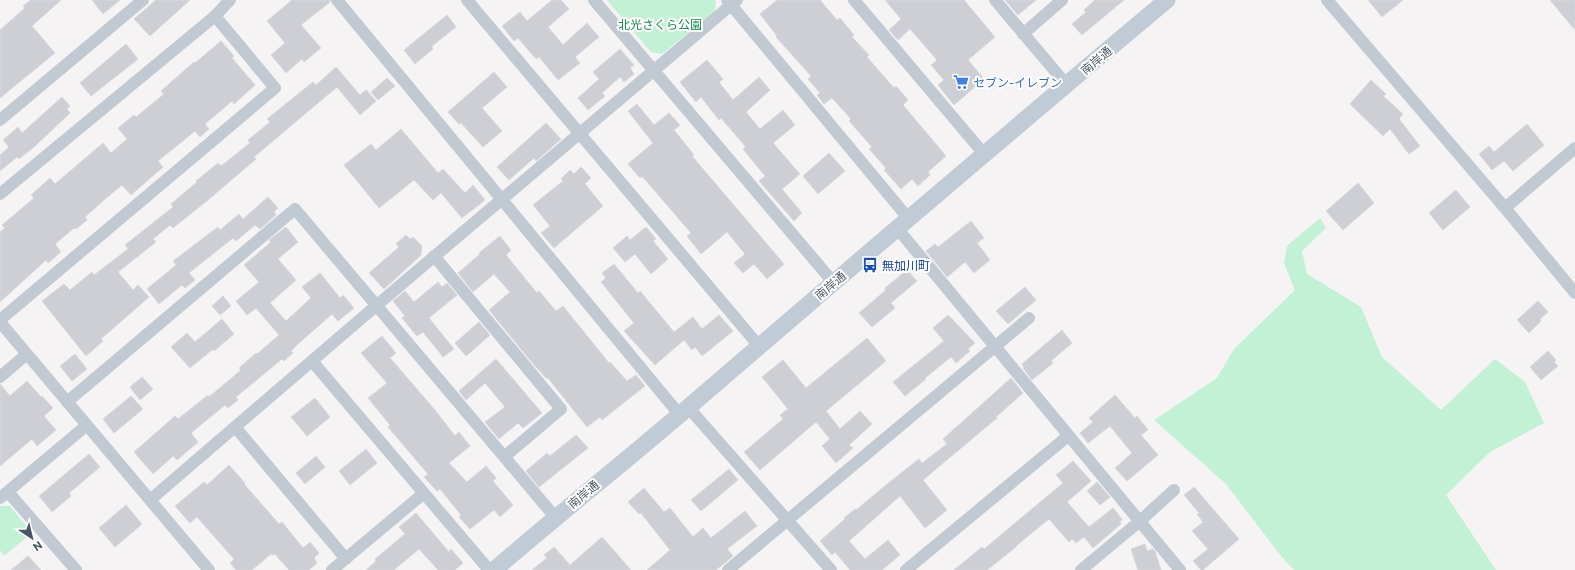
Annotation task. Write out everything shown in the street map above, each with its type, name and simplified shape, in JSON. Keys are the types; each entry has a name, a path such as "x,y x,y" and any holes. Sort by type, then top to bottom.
{"main road":[{"name":"南岸通","path":"494,570 555,517 684,411 833,282 1167,0"}],"street":[{"path":"0,120 143,0"},
{"path":"0,194 215,16 230,0"},
{"path":"337,0 502,199 684,411 788,520 831,570"},
{"path":"467,0 759,346"},
{"path":"594,0 833,282"},
{"path":"854,0 984,154"},
{"path":"995,0 1066,84"},
{"path":"1023,34 1062,0"},
{"path":"1328,0 1505,208 1575,293"},
{"path":"150,500 434,256 654,71 732,2 903,223 995,346 1180,570"},
{"path":"209,570 0,321 275,88 215,16"},
{"path":"1505,208 1575,148"},
{"path":"67,402 295,209 555,517"},
{"path":"434,256 561,409 504,457"},
{"path":"728,570 1029,318"},
{"path":"0,377 27,354"},
{"path":"312,361 489,570"},
{"path":"76,570 4,495 87,425"},
{"path":"235,427 346,559"},
{"path":"906,570 1068,436"},
{"path":"1081,570 1140,521 1174,490"},
{"path":"332,570 424,493"}],"green space":[{"name":"北光さくら公園","path":"607,0 716,0 715,11 662,54 651,52"},
{"path":"1320,218 1326,228 1302,251 1307,274 1361,307 1382,357 1441,410 1495,359 1525,382 1544,423 1490,452 1446,495 1496,570 1294,570 1281,556 1226,484 1154,420 1217,378 1234,349 1295,290 1284,263 1287,246"},
{"path":"0,506 10,506 32,533 4,556 0,550"}],"building":[{"path":"31,0 61,0 32,26 55,53 0,98 0,30 25,8 23,6"},
{"path":"92,0 120,0 103,14"},
{"path":"156,0 190,0 150,36 134,19"},
{"path":"292,0 330,0 330,2 301,25 321,48 304,62 302,59 286,73 271,55 285,43 267,21"},
{"path":"552,0 561,0 569,9 548,27 563,45 587,23 599,37 575,57 580,63 558,80 539,57 536,59 518,38 514,41 502,26 520,12 527,21"},
{"path":"777,0 820,0 837,20 840,18 854,35 852,37 869,55 867,57 894,88 896,86 908,100 903,105 946,156 928,172 930,175 918,186 912,179 901,189 884,170 886,168 869,149 872,147 849,121 851,119 832,98 824,104 817,95 820,93 808,79 811,76 776,37 777,36 760,14"},
{"path":"885,0 964,0 995,37 968,60 984,79 954,105 938,85 944,80 931,65 937,60 910,29 898,40 889,30 901,19"},
{"path":"1005,0 1036,0 1018,15"},
{"path":"1095,0 1124,0 1082,35 1072,24 1086,12 1084,10"},
{"path":"1368,0 1403,0 1382,17"},
{"path":"1550,0 1575,0 1575,30"},
{"path":"447,15 456,27 432,46 433,49 415,64 404,50"},
{"path":"221,41 234,56 232,58 255,85 234,104 232,101 205,124 209,129 200,137 195,131 158,161 163,167 131,195 122,185 105,199 85,217 87,220 76,229 74,228 55,244 61,252 48,263 46,260 0,302 0,232 5,228 2,225 34,198 31,195 50,178 55,184 103,143 111,153 127,139 118,128 134,115 136,117 164,94 161,91"},
{"path":"126,44 138,59 91,96 80,83"},
{"path":"620,49 634,65 630,68 634,74 624,82 620,77 602,93 605,96 588,110 578,98 599,79 593,72"},
{"path":"707,60 723,79 719,82 733,100 759,77 770,90 746,112 760,129 783,110 795,125 773,143 800,174 782,189 802,213 794,221 759,181 765,176 743,149 746,147 721,118 719,120 701,97 696,102 680,82"},
{"path":"336,67 360,95 366,90 376,101 360,115 337,87 254,157 256,159 208,200 173,228 170,225 153,239 156,242 118,272 133,290 138,285 149,297 101,339 103,341 86,356 42,301 64,284 70,290 92,272 94,275 128,249 125,245 173,207 171,204 197,182 196,181 218,163 221,166 250,143 248,140 270,122 267,119 313,82 316,85"},
{"path":"494,72 507,87 482,108 502,131 483,147 461,123 459,124 448,112"},
{"path":"387,78 395,86 378,100 371,92"},
{"path":"1371,80 1386,94 1383,96 1403,114 1399,119 1420,146 1409,154 1390,129 1383,136 1350,104"},
{"path":"62,97 70,106 67,109 70,113 34,147 19,159 17,157 0,171 0,155 9,147 3,140 18,127 22,133"},
{"path":"637,104 654,125 669,113 680,125 674,130 694,155 692,156 784,264 767,279 754,264 743,273 734,263 745,254 727,232 701,254 687,236 691,233 642,176 640,178 628,164 653,143 628,111"},
{"path":"546,123 561,139 536,161 534,158 509,180 497,167"},
{"path":"1527,124 1544,145 1513,171 1504,161 1492,170 1479,154 1489,146 1494,152"},
{"path":"401,129 438,173 443,169 465,193 473,185 485,200 462,218 441,193 433,200 414,180 379,208 344,165 371,144 376,150"},
{"path":"829,153 845,171 818,194 803,176"},
{"path":"581,167 591,178 585,184 603,206 554,248 541,233 550,226 533,205 563,181 561,179 570,170 574,174"},
{"path":"1358,183 1374,203 1343,230 1326,211"},
{"path":"1456,190 1470,207 1443,230 1429,213"},
{"path":"268,197 278,208 274,212 276,215 260,229 255,225 236,241 233,238 189,273 195,280 185,288 182,285 159,304 147,289 176,265 173,261 218,227 220,230 239,214 243,219"},
{"path":"971,221 984,238 977,243 990,260 974,273 965,262 947,277 926,251 935,244 938,247"},
{"path":"286,227 298,242 278,259 296,280 270,303 286,321 311,298 302,287 320,273 340,298 343,295 354,308 338,321 332,314 298,344 291,351 293,353 284,361 282,359 236,397 238,400 228,408 225,405 191,433 198,442 177,460 173,456 153,474 134,452 175,416 178,419 208,395 209,397 241,370 239,368 279,335 256,308 247,315 236,301 259,282 244,265 271,242 269,240"},
{"path":"646,227 656,239 653,241 668,259 651,274 635,254 625,262 613,248 627,236 630,240"},
{"path":"406,235 410,239 413,237 422,246 421,255 384,289 369,273 399,247 396,244"},
{"path":"500,236 511,250 506,255 537,293 539,291 556,311 563,306 609,363 610,362 627,381 636,375 645,386 602,420 600,417 587,427 548,378 547,379 534,365 489,310 510,292 494,274 473,292 458,273"},
{"path":"614,264 638,293 640,291 674,332 693,317 702,329 719,315 733,331 702,356 695,347 692,350 684,340 655,365 624,331 634,323 601,282 606,278 602,273"},
{"path":"907,270 917,281 891,303 895,308 872,327 859,313 886,290 885,288"},
{"path":"438,282 442,287 447,283 457,295 429,318 454,349 443,357 423,332 417,336 402,318 405,316 393,301 405,291 414,302"},
{"path":"1025,287 1036,300 1008,324 996,311"},
{"path":"223,296 231,306 220,315 212,306"},
{"path":"1538,301 1548,312 1540,319 1541,321 1529,333 1517,320"},
{"path":"948,315 975,343 968,349 970,351 956,363 951,357 905,396 893,382 944,341 933,328"},
{"path":"222,319 234,334 214,351 213,349 190,368 171,347 187,333 195,342"},
{"path":"479,322 490,335 466,356 455,343"},
{"path":"1062,330 1072,343 1051,361 1053,363 1032,380 1023,368 1024,367 1022,364"},
{"path":"382,336 396,353 390,358 435,410 455,436 459,432 470,446 449,463 467,482 486,466 496,478 493,481 513,505 500,517 494,510 470,529 459,517 461,515 440,489 437,491 424,477 428,474 388,427 390,425 368,398 387,383 361,353"},
{"path":"867,338 886,361 826,411 840,429 860,411 872,424 849,445 853,448 836,463 822,446 830,439 816,422 760,470 744,452 783,419 780,415 788,409 762,377 783,360 806,388"},
{"path":"1548,351 1556,360 1554,362 1558,366 1541,380 1530,367"},
{"path":"75,354 87,369 72,381 60,366"},
{"path":"496,359 542,413 523,428 518,423 499,439 485,422 505,407 485,383 466,400 459,391"},
{"path":"142,377 153,389 140,400 130,387"},
{"path":"1011,378 1023,393 996,417 997,418 923,480 947,510 925,528 900,496 849,541 865,559 888,540 900,555 882,570 850,570 835,552 832,555 820,541 845,519 844,518 919,459 922,463 947,444 943,439"},
{"path":"27,381 53,408 44,416 56,430 37,446 32,439 0,466 0,384 10,396"},
{"path":"1115,395 1135,418 1137,416 1148,430 1141,435 1158,455 1127,481 1115,468 1132,453 1110,426 1088,443 1080,433 1093,422 1089,418"},
{"path":"131,396 143,409 114,433 103,419"},
{"path":"315,398 330,417 307,436 291,417"},
{"path":"576,435 588,448 539,487 526,471 547,453 550,456"},
{"path":"366,449 377,463 350,485 339,471"},
{"path":"89,454 100,467 69,493 71,496 52,512 39,496"},
{"path":"316,456 325,467 305,484 296,473"},
{"path":"1073,461 1091,481 1067,502 1089,527 1113,508 1122,519 1120,522 1121,524 1093,548 1084,537 1076,543 1072,539 1069,542 1049,519 987,570 954,570 982,547 984,549 1063,483 1056,475"},
{"path":"229,465 279,524 282,522 303,548 310,542 319,553 314,558 317,563 309,570 289,570 275,554 271,554 252,570 236,570 230,563 234,559 197,517 190,523 175,506 204,482 207,485"},
{"path":"729,469 738,480 701,511 691,500"},
{"path":"1097,482 1110,497 1100,505 1087,491"},
{"path":"1194,487 1239,539 1203,570 1201,570 1193,561 1208,549 1192,531 1203,522 1197,514 1199,513 1184,495"},
{"path":"644,488 664,512 670,508 693,537 703,528 711,538 745,511 757,526 727,549 733,556 716,570 647,570 670,550 641,513 639,514 628,502"},
{"path":"126,505 142,524 115,547 99,528"},
{"path":"416,513 449,552 451,549 463,563 455,570 438,570 419,549 394,570 366,570 376,561 375,559 405,534 399,527"},
{"path":"602,537 631,570 532,570 547,558 544,555 554,547 570,565"},
{"path":"1145,544 1147,551 1153,549 1155,551 1161,570 1138,570 1131,549"},
{"path":"28,556 41,570 11,570"}],"place":[{"name":"セブン-イレブン","path":"961,82"},
{"name":"無加川町","path":"870,265"}]}
